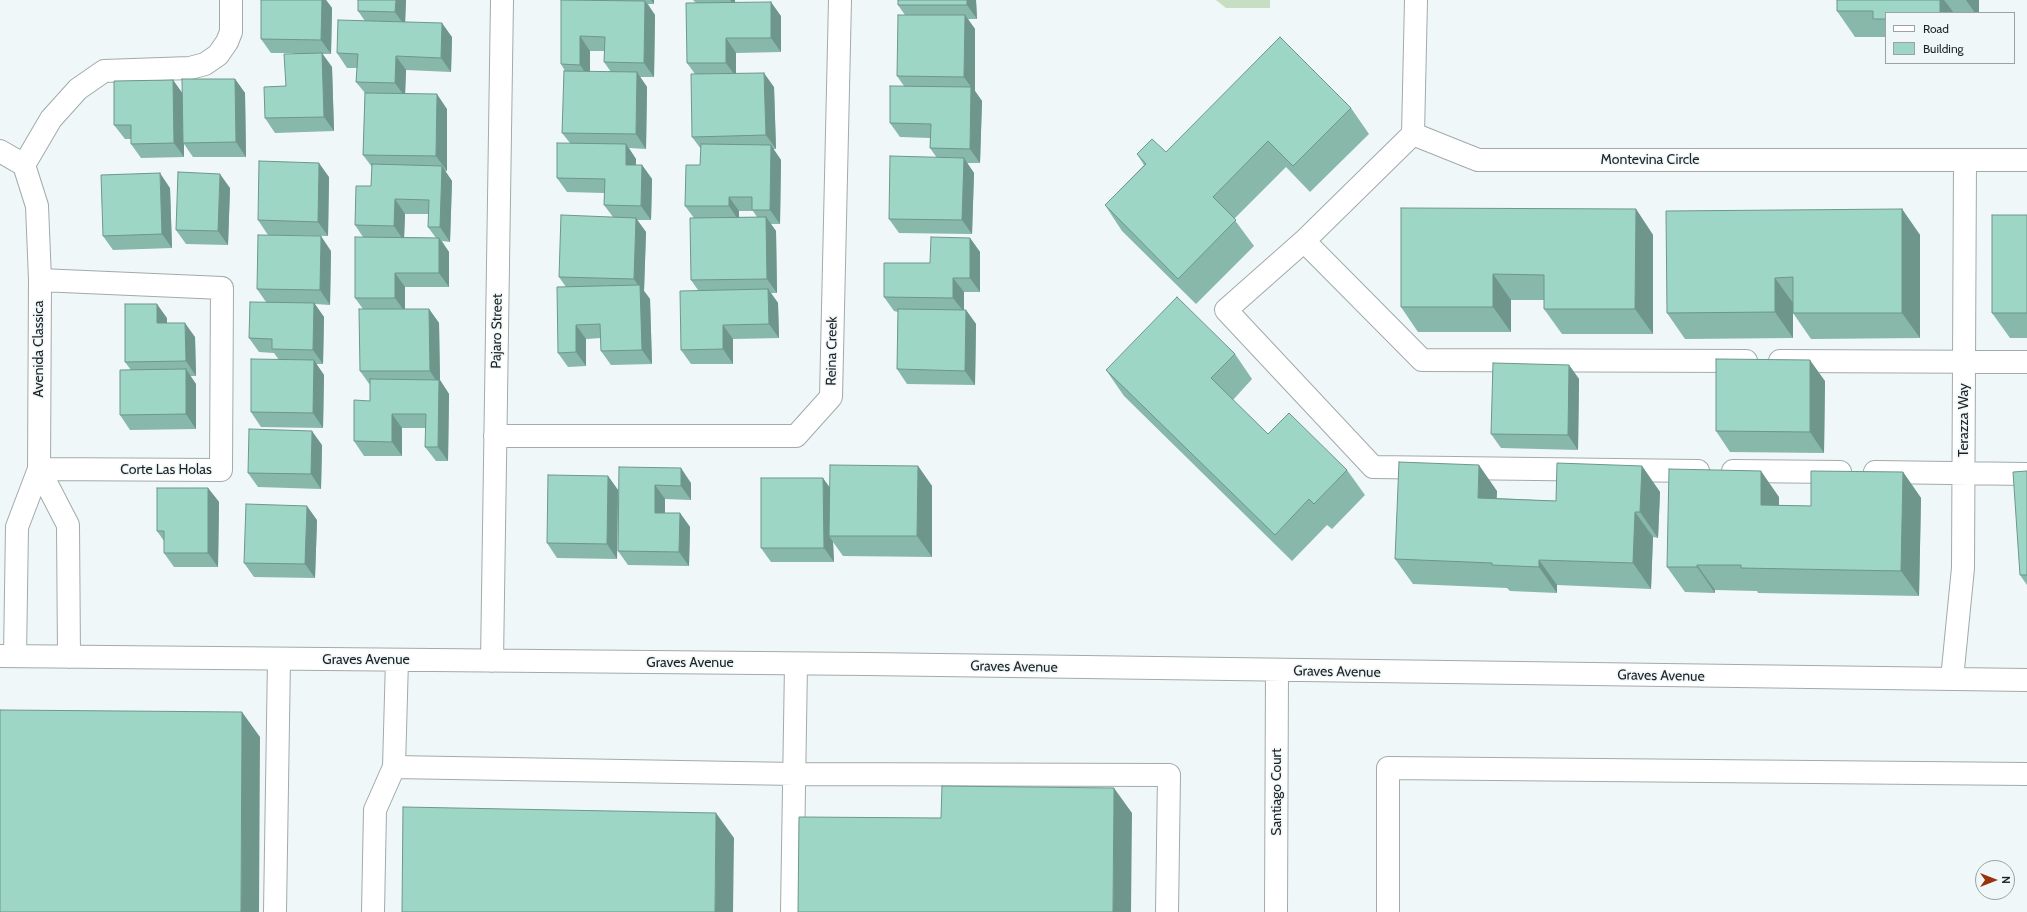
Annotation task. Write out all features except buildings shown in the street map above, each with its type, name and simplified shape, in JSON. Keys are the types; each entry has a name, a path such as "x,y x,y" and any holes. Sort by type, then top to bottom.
{"street":[{"path":"0,151 24,165 51,119 78,89 104,71 190,68 205,64 218,55 227,42 231,32 230,0"},
{"name":"Pajaro Street","path":"492,661 502,0"},
{"name":"Reina Creek","path":"495,436 796,436 831,397 840,0"},
{"path":"1416,0 1413,134 1304,241 1226,310 1373,467 2027,474"},
{"name":"Montevina Circle","path":"1413,134 1478,160 2027,160"},
{"name":"Terazza Way","path":"1952,679 1963,568 1965,160"},
{"name":"Avenida Classica","path":"8,656 17,527 39,469 40,280 38,206 24,165"},
{"path":"1304,241 1422,360 2027,362"},
{"name":"Corte Las Holas","path":"39,469 221,470 222,288 98,284 40,280"},
{"path":"39,469 68,525 69,657"},
{"name":"Graves Avenue","path":"8,656 279,660 796,664 2027,680"},
{"path":"275,912 279,660"},
{"path":"373,912 375,810 394,767 397,660"},
{"path":"792,912 796,664"},
{"name":"Santiago Court","path":"1276,912 1277,671"},
{"path":"394,767 795,774 1170,775 1167,912"},
{"path":"1388,912 1388,768 2027,774"}],"green space":[{"path":"1216,0 1270,0 1270,8 1226,8"}]}
